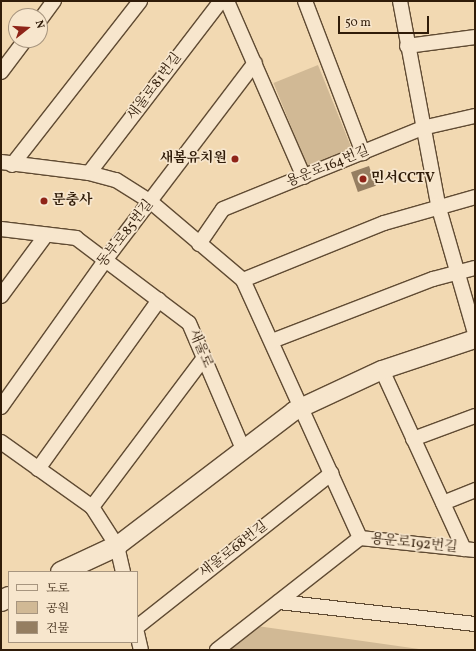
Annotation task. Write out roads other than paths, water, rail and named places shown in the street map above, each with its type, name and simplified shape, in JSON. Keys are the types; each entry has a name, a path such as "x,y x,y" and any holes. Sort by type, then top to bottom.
{"main road":[{"path":"64,571 117,546"}],"street":[{"path":"48,9 54,1"},
{"path":"6,164 140,1"},
{"name":"새울로81번길","path":"89,173 220,1"},
{"path":"227,1 304,177"},
{"path":"305,1 363,153"},
{"path":"400,1 422,128 438,205 475,333"},
{"path":"407,46 475,37"},
{"path":"1,72 19,48"},
{"name":"동부로85번길","path":"1,407 106,259 151,202 255,63"},
{"name":"용운로164번길","path":"199,244 223,208 304,177 422,128 475,116"},
{"path":"6,164 89,173 116,180 151,202 243,280 302,406 360,538"},
{"path":"243,280 384,222 438,205 475,197"},
{"name":"새울로","path":"1,229 76,238 106,259 188,323 243,448"},
{"path":"1,296 46,235"},
{"path":"272,341 458,272 475,268"},
{"path":"38,469 159,300"},
{"path":"117,546 243,448 302,406 382,370 475,339"},
{"path":"92,507 204,358"},
{"path":"382,370 443,503 469,550"},
{"path":"413,439 475,416"},
{"path":"1,442 92,507 117,546 123,571"},
{"name":"새울로68번길","path":"138,626 332,473"},
{"path":"443,503 475,490"},
{"name":"용운로192번길","path":"217,650 360,538 469,550"},
{"path":"279,602 475,624"},
{"path":"138,637 141,650"}],"place":[{"name":"새봄유치원","path":"235,159"},
{"name":"민서CCTV","path":"363,179"},
{"name":"문충사","path":"44,201"}]}
